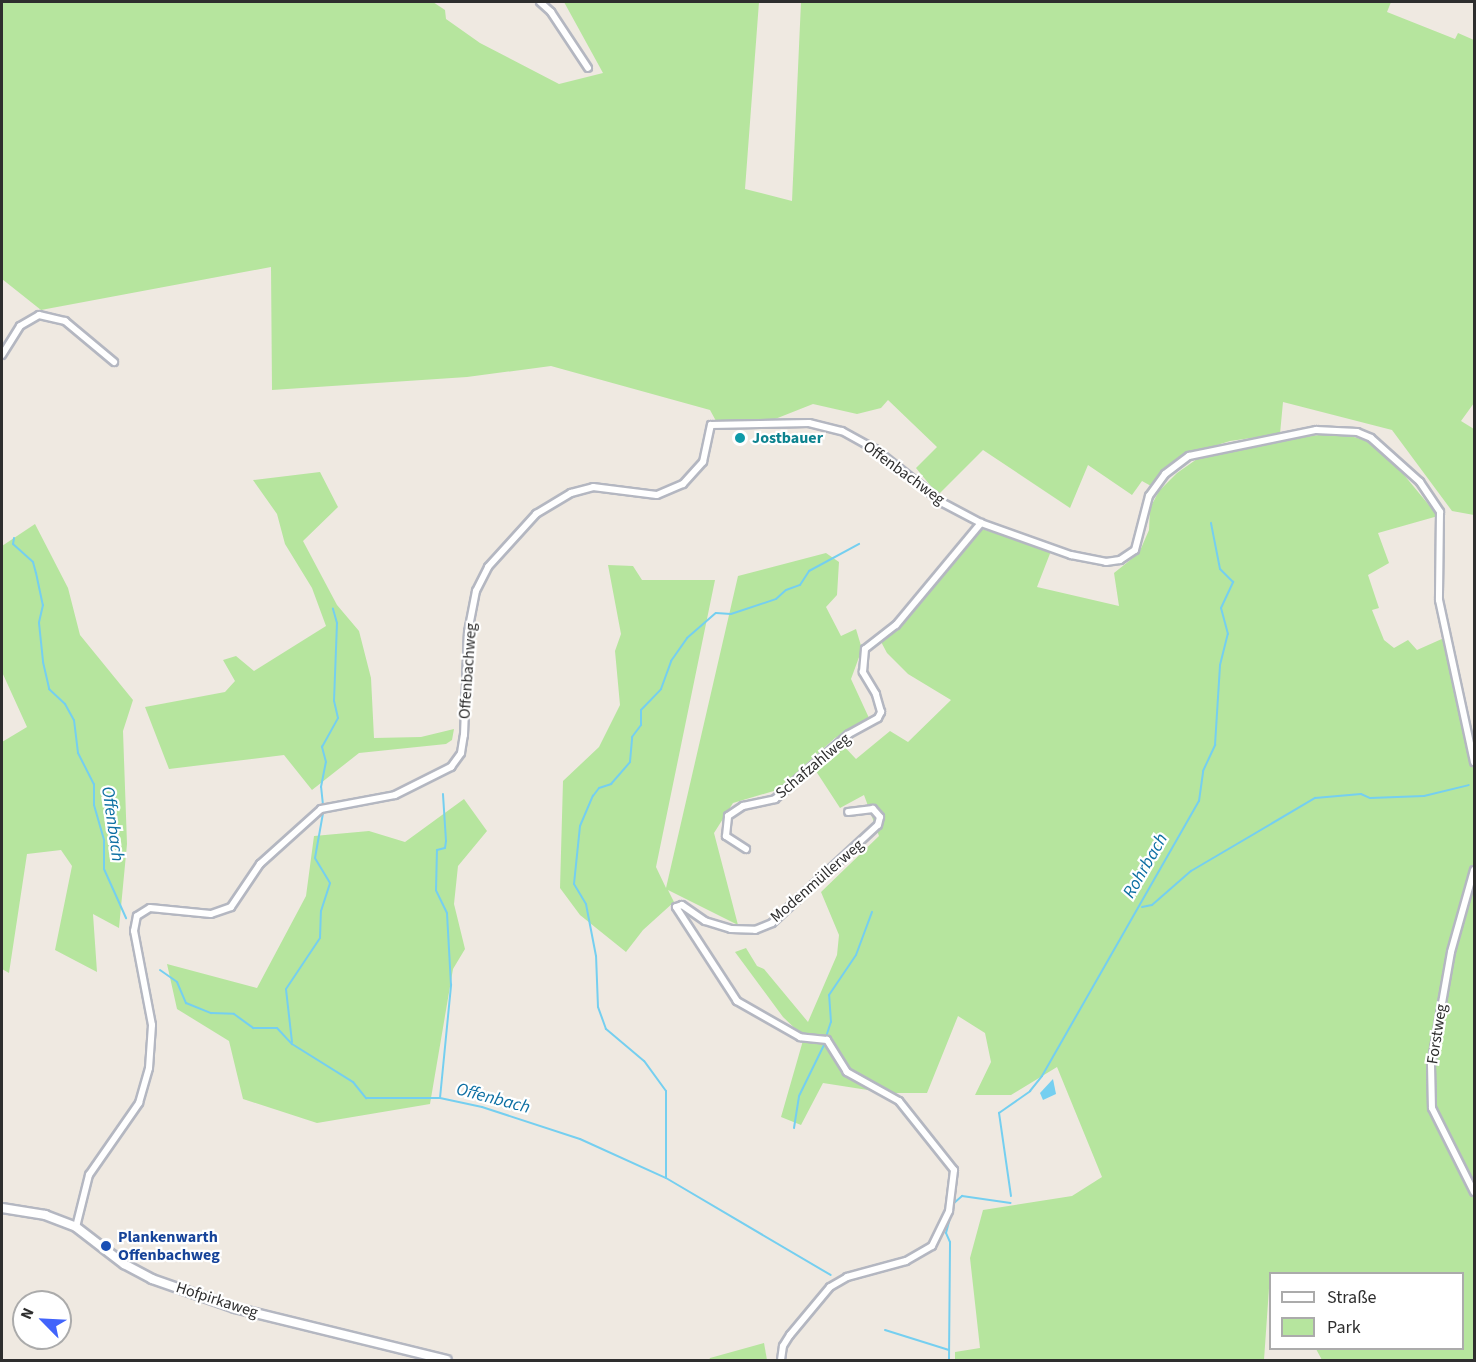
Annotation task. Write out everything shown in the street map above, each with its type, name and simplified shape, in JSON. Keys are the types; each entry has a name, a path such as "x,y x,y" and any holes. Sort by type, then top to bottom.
{"street":[{"path":"540,2 551,12 588,68"},
{"path":"2,355 20,326 39,315 65,321 114,362"},
{"name":"Offenbachweg","path":"76,1227 89,1175 139,1103 149,1068 152,1025 134,931 137,916 150,908 211,914 231,907 260,864 321,810 395,795 451,767 461,753 464,735 468,632 482,576 536,514 585,488 638,495 671,490 699,469 711,425 809,423 842,431 875,449 943,503 981,523 1071,555 1115,562 1139,543 1147,501 1165,474 1190,456 1316,430 1357,432 1371,438 1420,482 1440,512 1439,600 1474,762"},
{"name":"Schafzahlweg","path":"746,849 726,836 728,816 743,806 776,799 849,734 878,718 881,712 876,694 863,672 865,649 896,625 981,523"},
{"name":"Modenmüllerweg","path":"782,1360 786,1340 830,1287 847,1277 906,1261 932,1246 949,1210 954,1170 899,1101 847,1072 827,1040 800,1037 736,1001 676,907 682,905 705,921 731,929 755,930 772,923 879,825 880,817 873,809 848,812"},
{"name":"Forstweg","path":"1474,870 1451,952 1431,1065 1432,1108 1474,1192"},
{"name":"Hofpirkaweg","path":"2,1208 45,1215 76,1227 124,1264 152,1279 235,1308 447,1360"}],"green space":[{"path":"2,2 433,2 445,10 446,19 480,43 559,84 603,73 564,2 759,2 745,189 792,201 801,2 1391,2 1387,12 1455,39 1458,33 1474,40 1474,403 1461,421 1474,429 1474,515 1452,511 1392,430 1283,402 1280,434 1230,441 1179,457 1151,486 1142,481 1132,495 1088,465 1070,508 983,450 940,493 934,490 916,468 937,447 888,400 881,408 857,414 813,404 770,421 716,421 710,410 551,366 467,377 272,390 271,267 41,310 2,279"},
{"path":"1338,432 1370,442 1390,458 1438,516 1378,533 1389,563 1368,575 1379,608 1372,610 1384,640 1394,648 1408,640 1417,650 1444,638 1474,770 1474,1360 1322,1360 1317,1350 1464,1350 1464,1272 1269,1272 1264,1360 955,1360 955,1352 980,1348 970,1258 983,1210 1072,1196 1102,1177 1057,1067 1011,1095 975,1095 991,1062 985,1033 958,1016 927,1093 887,1093 823,1083 801,1125 781,1117 804,1037 783,1017 735,952 746,948 757,966 764,969 808,1022 837,955 839,935 821,892 879,836 864,795 840,808 812,765 840,742 856,759 890,731 908,742 951,700 908,674 887,653 879,638 897,628 982,529 1051,551 1037,587 1119,606 1114,573 1139,553 1149,530 1150,508 1159,491 1177,473 1207,452"},
{"path":"320,472 338,507 303,541 337,605 359,631 371,678 374,738 421,737 454,729 452,740 446,744 359,753 312,790 284,755 169,769 145,707 225,692 235,681 223,660 236,656 254,671 326,626 312,588 285,544 277,514 253,480"},
{"path":"35,524 68,588 80,635 133,700 123,731 127,844 119,928 93,914 97,972 55,950 72,866 61,850 27,854 9,973 2,969 2,742 27,727 2,672 2,546"},
{"path":"826,553 839,562 837,595 826,607 841,636 856,629 862,649 851,679 869,718 835,738 777,790 733,803 714,833 738,925 668,890 674,902 643,930 626,952 580,915 560,888 563,781 599,747 620,705 615,651 621,634 608,565 633,566 642,580 715,580 656,867 666,888 738,576"},
{"path":"464,799 487,831 458,866 454,904 465,949 453,969 430,1104 317,1123 243,1099 229,1041 177,1009 167,964 257,988 306,896 314,836 369,831 405,842"},
{"path":"764,1343 767,1360 709,1360 710,1358"}],"water":[{"path":"1053,1079 1056,1094 1043,1100 1040,1093"}],"waterway":[{"name":"Rohrbach","path":"1011,1196 999,1113 1030,1091 1042,1076 1199,801 1203,771 1215,745 1220,665 1228,634 1221,608 1233,582 1220,569 1211,523"},
{"name":"Offenbach","path":"14,538 13,544 33,562 43,605 39,623 43,662 49,689 65,704 74,720 78,753 94,784 94,805 104,841 104,869 126,918"},
{"path":"666,1178 666,1091 644,1061 606,1029 598,1007 596,956 586,904 574,884 580,826 599,788 611,784 630,762 632,737 641,725 641,710 661,689 671,661 687,638 716,613 731,614 776,599 786,590 800,585 809,571 859,544"},
{"path":"323,805 321,787 326,762 322,747 338,718 334,701 337,623 333,609"},
{"path":"1142,907 1152,905 1191,871 1315,798 1361,794 1370,798 1424,796 1469,785"},
{"path":"440,1098 451,985 447,913 436,890 437,850 445,848 446,841 443,794"},
{"path":"292,1042 286,989 320,938 321,911 330,883 315,858 323,813"},
{"path":"826,1037 831,1022 829,995 856,955 872,912"},
{"name":"Offenbach","path":"160,970 177,982 186,1003 211,1013 234,1014 253,1028 277,1028 292,1044 353,1082 366,1098 440,1098 482,1107 580,1139 666,1178 831,1275"},
{"path":"794,1128 799,1096 824,1045"},
{"name":"Rohrbach","path":"949,1360 950,1242 946,1233 954,1203 962,1196 1011,1203"},
{"name":"Offenbach","path":"885,1330 949,1350"}],"place":[{"name":"Jostbauer","path":"740,438"},
{"name":"Plankenwarth Offenbachweg","path":"106,1246"}]}
